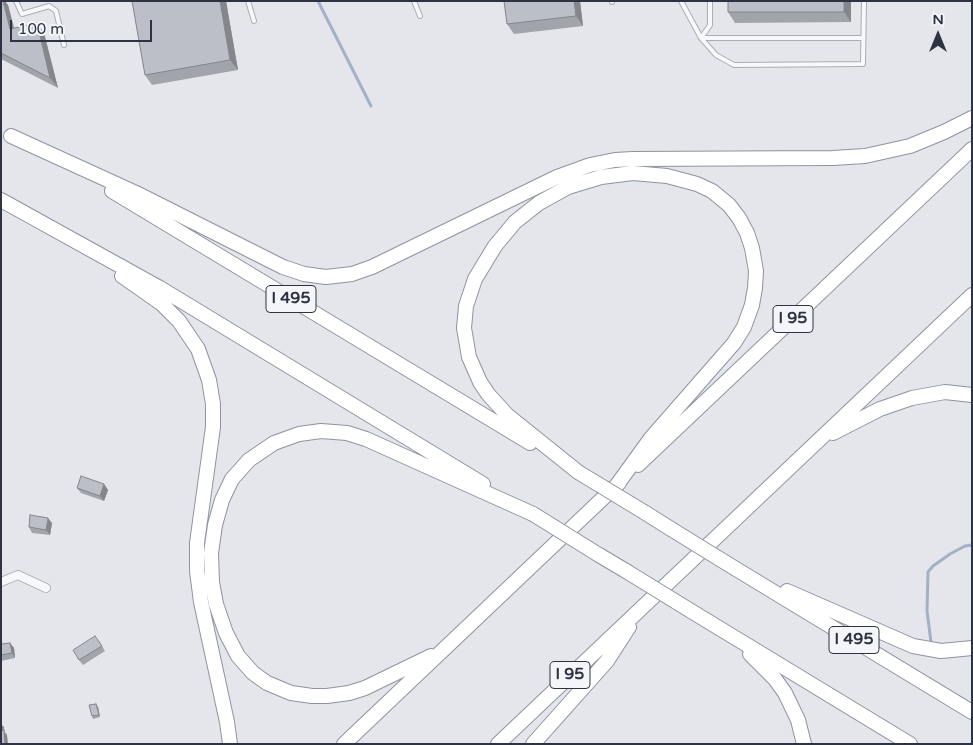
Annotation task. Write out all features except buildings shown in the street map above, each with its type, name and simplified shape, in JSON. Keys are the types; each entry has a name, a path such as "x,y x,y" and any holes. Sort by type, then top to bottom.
{"highway":[{"path":"6,133 136,193 283,267 304,274 326,277 352,274 372,267 557,177 590,165 633,159 832,158 865,156 915,144 972,118"},
{"name":"I 495","path":"6,133 140,208 972,712"},
{"name":"I 95","path":"344,744 972,149"},
{"path":"578,472 507,415 480,382 468,352 464,328 466,306 475,279 495,246 515,222 539,203 568,187 601,177 633,173 667,176 697,184 712,191 725,201 739,218 747,233 756,271 752,305 744,327 734,343 651,438 614,489"},
{"path":"1,200 160,288 910,744"},
{"path":"38,220 141,288 168,309 190,335 205,365 212,396 213,427 198,543 197,571 201,602 230,744"},
{"name":"I 95","path":"498,744 972,295"},
{"path":"819,440 880,409 912,398 945,392 972,395"},
{"path":"445,649 374,685 335,696 312,696 291,693 257,677 242,661 229,640 218,612 212,582 211,552 215,525 222,500 232,479 254,456 280,440 293,435 314,431 341,432 366,440 533,514"},
{"path":"736,568 913,646 941,652 972,648"},
{"path":"533,744 607,661 642,607"},
{"path":"691,611 746,650 775,679 796,714 804,744"}],"street":[{"path":"1,582 18,575 46,588"}],"lane":[{"path":"16,1 22,14 49,6 56,11 64,45"},
{"path":"248,1 254,21"},
{"path":"414,1 420,16"},
{"path":"681,1 701,38 716,55 734,65 863,64 864,1"},
{"path":"701,38 710,25 710,1"},
{"path":"701,38 863,38"}],"waterway":[{"path":"318,1 371,106"},
{"path":"931,642 927,611 928,572 950,554 965,546 972,545"}]}
